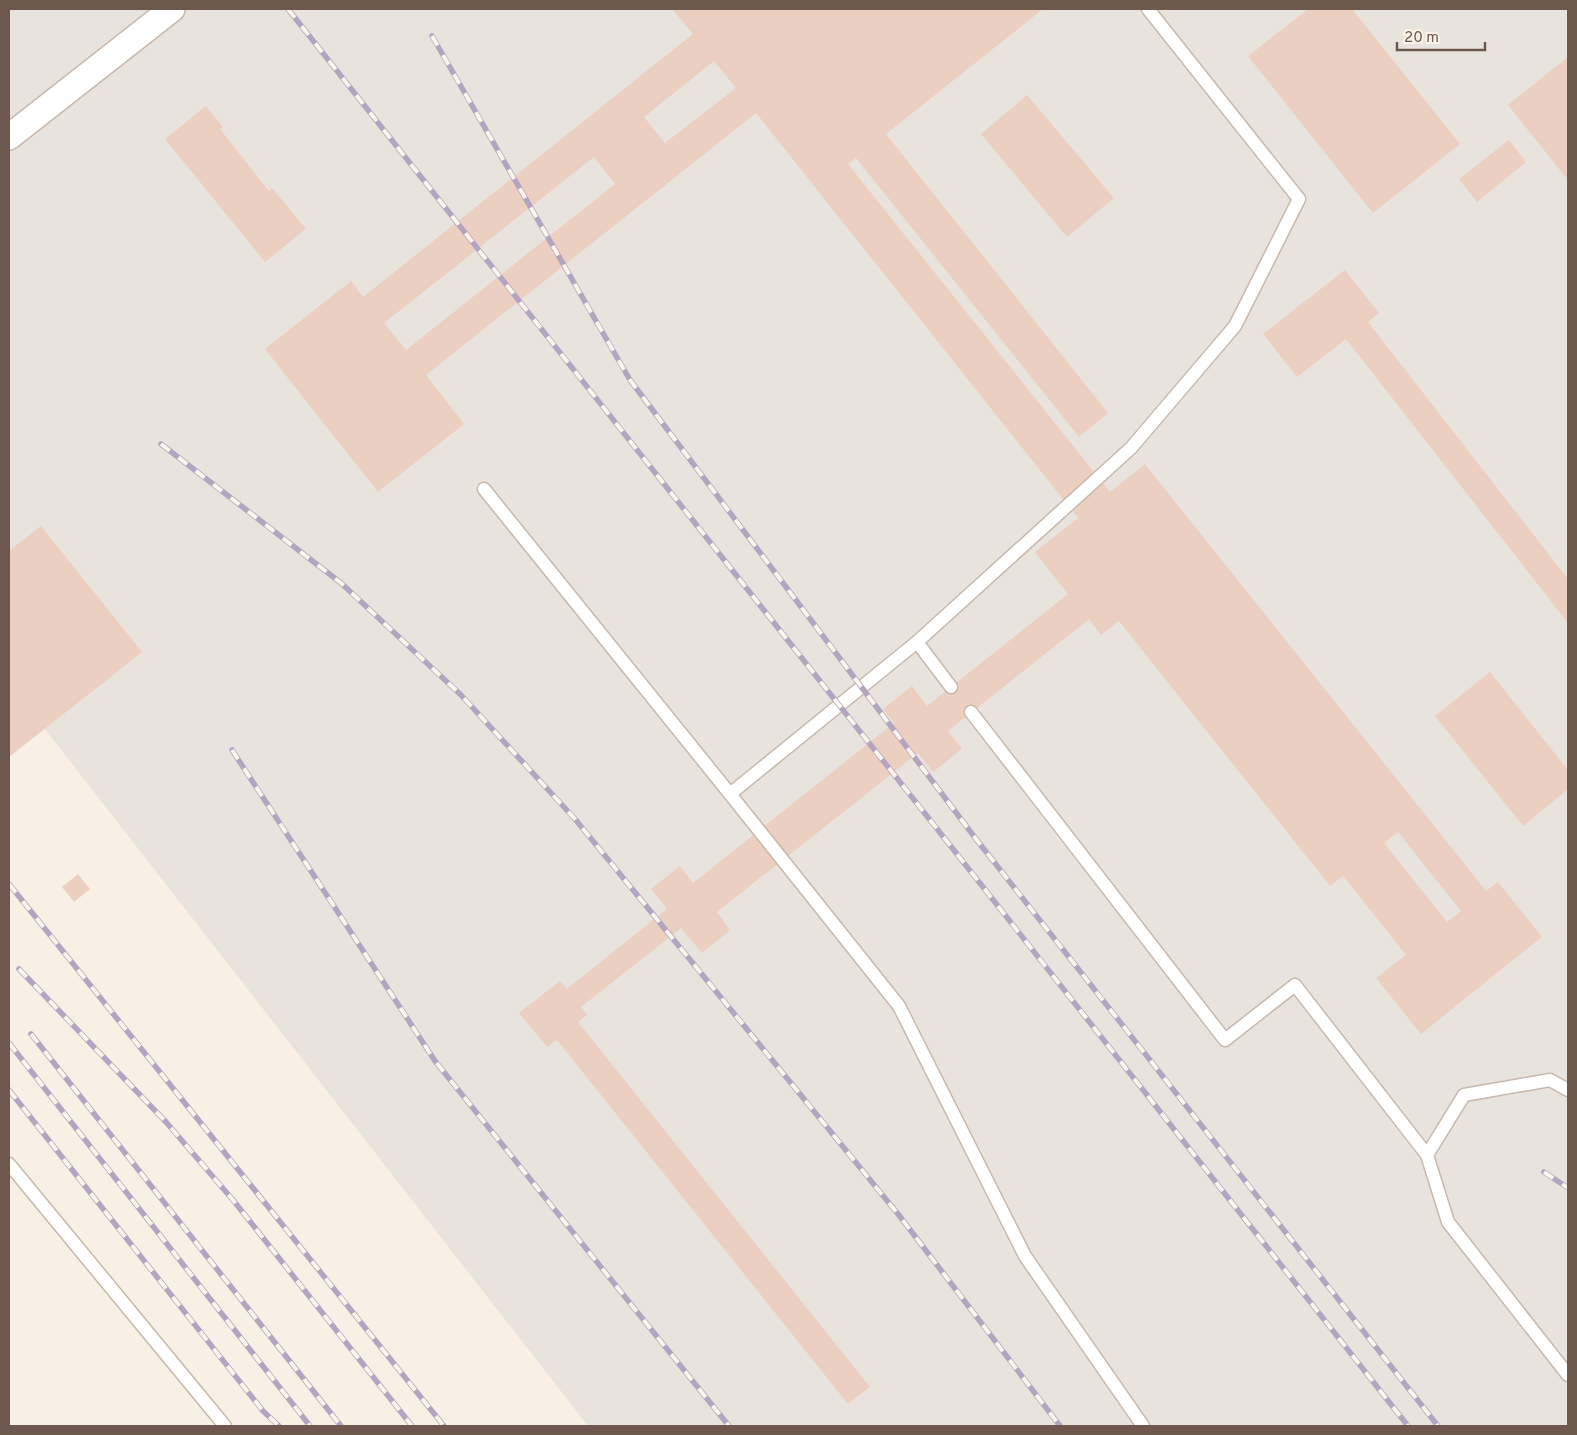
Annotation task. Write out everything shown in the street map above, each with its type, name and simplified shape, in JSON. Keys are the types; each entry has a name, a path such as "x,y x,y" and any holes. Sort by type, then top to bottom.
{"street":[{"path":"9,137 172,9"}],"lane":[{"path":"730,794 917,642 1131,448 1235,326 1299,198 1148,9"},
{"path":"484,489 899,1006 1025,1256 1143,1426"},
{"path":"917,642 951,687"},
{"path":"971,712 1225,1040 1296,985 1427,1155 1448,1222 1568,1375"},
{"path":"1427,1155 1464,1095 1550,1080 1568,1090"},
{"path":"9,1164 225,1426"}],"shaded area":[{"path":"9,9 1568,9 1568,1426 588,1426 9,683"}],"building":[{"path":"672,9 1043,9 886,134 1108,413 1079,437 856,158 848,164 1110,492 1145,464 1486,891 1498,882 1542,937 1421,1034 1376,978 1406,955 1343,876 1330,886 1119,621 1101,635 1089,619 948,731 962,749 933,772 918,753 717,912 730,930 702,953 681,928 581,1007 587,1015 578,1022 870,1387 848,1404 557,1040 547,1047 519,1013 560,981 567,989 667,909 651,889 680,866 693,883 894,723 883,709 912,686 927,706 1068,594 1035,552 1078,518 756,113 426,375 464,424 378,492 265,349 351,281 363,297 693,34","holes":["714,61 736,88 665,143 644,117","594,157 615,184 406,350 384,323","1398,832 1461,911 1447,922 1384,843"]},
{"path":"1308,9 1352,9 1460,144 1373,213 1248,56"},
{"path":"1568,57 1568,180 1508,105"},
{"path":"1027,95 1114,198 1067,237 981,134"},
{"path":"206,106 223,127 220,129 269,191 272,188 306,229 265,262 165,139"},
{"path":"1509,140 1526,162 1477,202 1459,179"},
{"path":"1345,270 1379,313 1368,322 1568,579 1568,623 1346,339 1297,377 1263,334"},
{"path":"41,526 142,652 9,757 9,551"},
{"path":"1490,672 1568,770 1568,789 1523,826 1435,716"},
{"path":"78,874 90,889 74,902 62,887"}],"railway":[{"path":"288,9 1408,1426"},
{"path":"432,36 630,380 976,839 1438,1426"},
{"path":"161,444 341,583 461,695 575,819 898,1214 1060,1426"},
{"path":"232,750 435,1061 729,1426"},
{"path":"9,884 444,1426"},
{"path":"19,969 166,1122 233,1200 412,1426"},
{"path":"31,1034 341,1426"},
{"path":"9,1043 310,1426"},
{"path":"9,1090 263,1411 279,1426"},
{"path":"1544,1172 1568,1188"}]}
